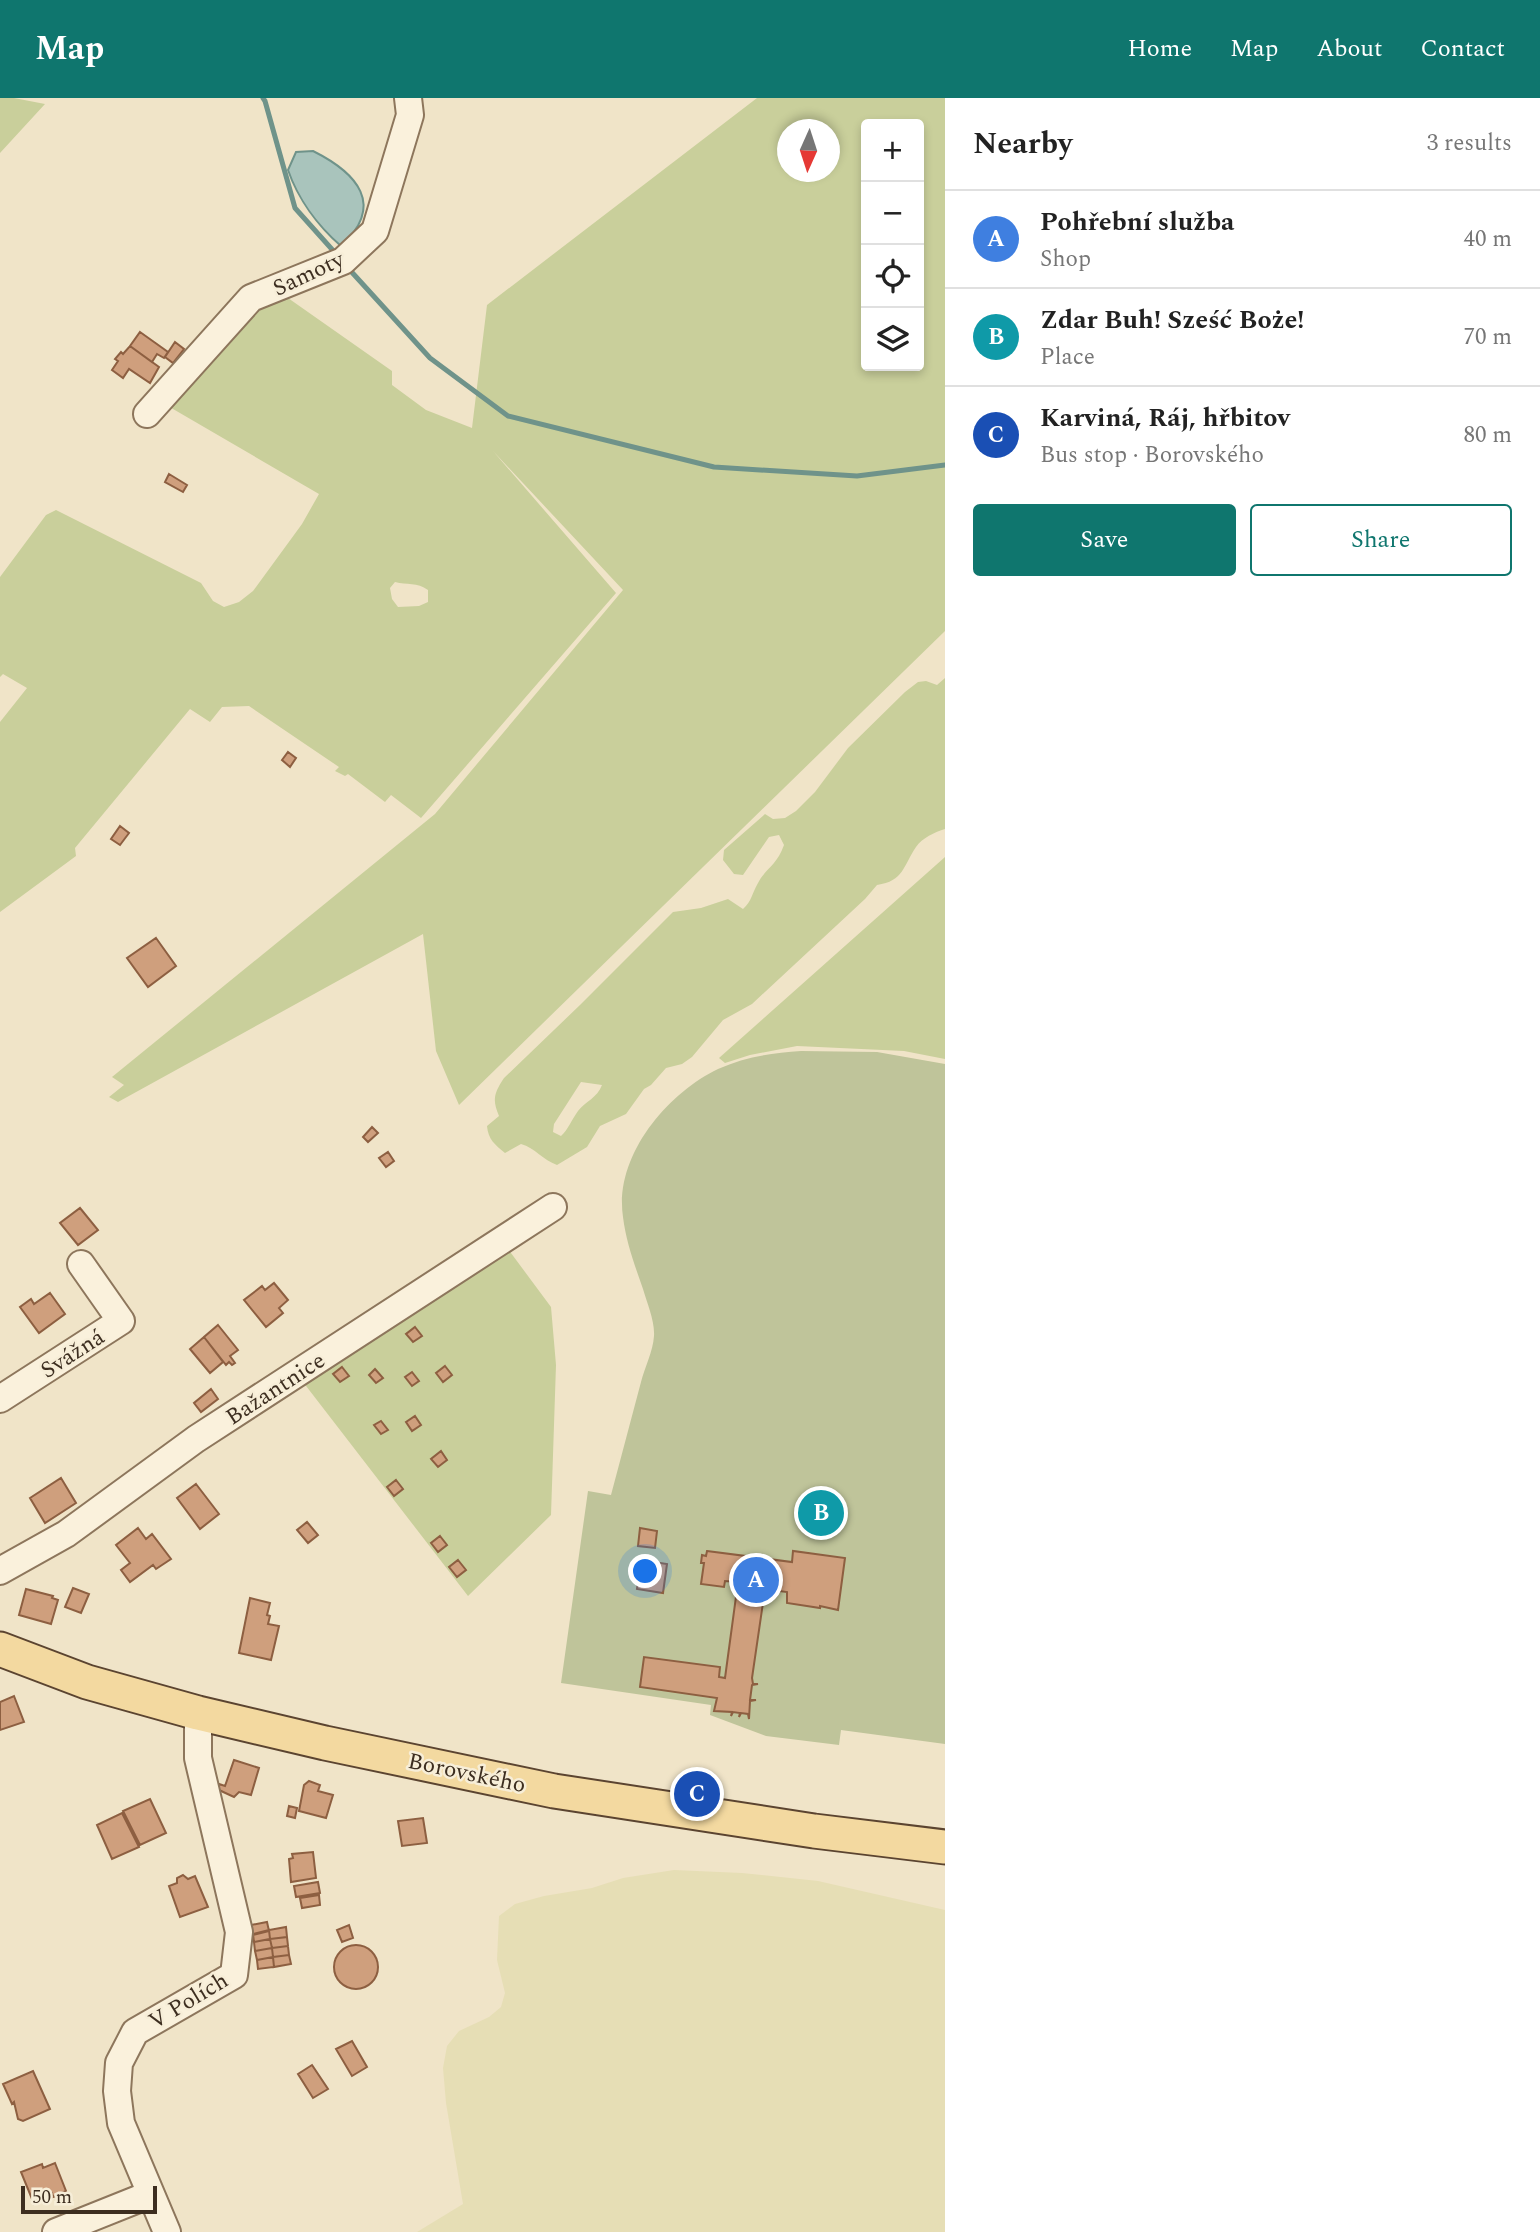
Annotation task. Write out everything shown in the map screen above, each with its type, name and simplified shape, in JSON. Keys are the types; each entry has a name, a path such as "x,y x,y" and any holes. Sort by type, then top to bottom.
{"main road":[{"name":"Borovského","path":"0,1649 87,1682 198,1713 325,1743 554,1791 826,1833 945,1847"}],"street":[{"name":"Samoty","path":"147,414 251,298 343,261 375,231 410,115 408,98"},
{"name":"Bažantnice","path":"0,1571 66,1534 196,1439 553,1207"},
{"name":"Svážná","path":"0,1399 121,1321 81,1264"},
{"name":"V Polích","path":"167,2232 121,2123 117,2091 119,2063 135,2032 234,1975 240,1932 198,1758 198,1713"},
{"path":"56,2232 151,2194"}],"shaded area":[{"path":"674,1870 742,1873 818,1881 945,1910 945,2232 417,2232 463,2204 446,2103 443,2068 447,2046 459,2031 489,2017 501,2007 505,1993 497,1960 499,1916 515,1904 544,1896 592,1888 623,1878"}],"green space":[{"path":"0,98 45,104 0,153"},
{"path":"757,98 945,98 945,631 459,1105 436,1051 423,934 118,1102 109,1097 124,1085 112,1077 435,814 623,590 493,451 616,593 421,818 391,795 385,802 348,774 345,776 335,771 339,767 249,706 222,707 210,722 190,709 75,848 76,856 0,912 0,722 27,688 3,674 0,677 0,577 46,515 56,510 201,583 213,601 224,607 239,602 253,591 302,524 319,494 161,402 257,298 288,298 392,371 392,385 426,410 472,428 487,305","holes":["395,582 428,590 428,602 419,606 398,607 392,599 390,588"]},
{"path":"945,678 945,829 922,841 898,876 877,885 752,1004 723,1020 692,1057 682,1064 666,1068 644,1089 626,1114 600,1126 587,1147 557,1165 521,1144 505,1153 498,1147 490,1138 487,1126 499,1116 495,1097 504,1078 673,912 701,908 728,899 743,909 784,845 779,835 769,837 743,875 734,874 723,860 724,850 765,814 773,819 785,818 796,811 815,792 848,748 905,692 918,682 926,681 937,685","holes":["581,1082 602,1085 578,1111 561,1136 553,1132 554,1124"]},
{"path":"945,857 945,1059 904,1051 797,1046 725,1063 719,1058"},
{"path":"801,1051 877,1052 945,1064 945,1744 841,1730 839,1745 766,1736 710,1715 711,1705 561,1683 588,1491 611,1495 653,1342 652,1318 631,1254 623,1217 622,1194 635,1150 663,1111 699,1080 738,1061"},
{"path":"508,1249 551,1307 556,1365 551,1515 468,1596 303,1382"}],"water":[{"path":"313,151 342,169 353,180 364,204 362,217 355,231 341,246 324,230 310,211 288,170 296,152"}],"building":[{"path":"140,332 168,352 164,358 157,354 152,362 130,346"},
{"path":"175,342 184,349 173,363 165,357"},
{"path":"130,346 159,367 150,383 129,369 123,378 112,370 118,361 115,359"},
{"path":"169,474 187,485 183,492 165,482"},
{"path":"288,752 296,758 290,767 282,760"},
{"path":"120,826 129,833 120,845 111,839"},
{"path":"156,938 176,966 148,987 127,958"},
{"path":"372,1127 378,1133 368,1142 363,1137"},
{"path":"388,1152 394,1161 386,1167 379,1158"},
{"path":"80,1208 98,1230 78,1245 60,1223"},
{"path":"274,1283 288,1300 279,1308 283,1313 266,1327 244,1300 262,1286 265,1290"},
{"path":"50,1293 65,1314 39,1333 20,1307 31,1299 34,1304"},
{"path":"218,1325 238,1350 230,1356 235,1363 232,1365 229,1362 226,1365 204,1337"},
{"path":"415,1327 422,1336 413,1342 406,1334"},
{"path":"204,1337 223,1362 210,1373 190,1349"},
{"path":"445,1366 452,1375 443,1382 436,1373"},
{"path":"342,1367 349,1376 340,1382 333,1374"},
{"path":"375,1369 383,1378 376,1383 369,1375"},
{"path":"412,1372 419,1381 412,1386 405,1377"},
{"path":"211,1389 218,1399 201,1412 194,1403"},
{"path":"415,1416 421,1425 412,1431 406,1422"},
{"path":"381,1421 388,1430 381,1434 374,1425"},
{"path":"441,1451 447,1460 438,1467 431,1459"},
{"path":"61,1478 76,1503 45,1523 30,1498"},
{"path":"396,1480 403,1489 394,1496 387,1487"},
{"path":"196,1484 219,1514 200,1529 177,1498"},
{"path":"307,1522 318,1535 308,1543 297,1530"},
{"path":"138,1528 146,1539 152,1534 171,1559 156,1569 153,1565 130,1582 121,1570 130,1563 116,1545"},
{"path":"640,1528 657,1531 655,1548 638,1546"},
{"path":"440,1536 447,1545 438,1552 431,1543"},
{"path":"707,1551 792,1562 793,1551 845,1558 838,1610 787,1603 787,1592 765,1589 752,1678 753,1684 758,1684 752,1685 750,1700 756,1700 750,1701 749,1719 748,1714 741,1713 739,1717 740,1713 733,1712 731,1716 732,1712 714,1711 717,1698 640,1687 644,1657 720,1667 719,1677 725,1678 738,1582 725,1581 724,1587 701,1584 704,1563 701,1563 702,1555 706,1556"},
{"path":"458,1560 466,1570 457,1577 449,1567"},
{"path":"641,1560 667,1564 663,1593 637,1589"},
{"path":"73,1588 89,1594 81,1613 65,1607"},
{"path":"26,1589 53,1596 52,1598 58,1600 51,1624 19,1615"},
{"path":"250,1598 270,1603 268,1624 279,1626 271,1660 239,1653"},
{"path":"14,1696 24,1722 0,1730 0,1702"},
{"path":"234,1760 259,1768 251,1795 239,1792 234,1797 219,1790 219,1784 225,1786"},
{"path":"309,1781 320,1785 318,1791 333,1795 326,1818 299,1811 304,1785"},
{"path":"150,1799 166,1833 140,1845 123,1811"},
{"path":"289,1806 297,1808 295,1818 287,1816"},
{"path":"122,1813 139,1847 112,1859 97,1825"},
{"path":"423,1818 427,1843 402,1846 398,1821"},
{"path":"313,1852 316,1878 291,1882 289,1859 293,1858 292,1854"},
{"path":"183,1875 188,1879 195,1876 208,1907 180,1917 169,1886 177,1883 177,1878"},
{"path":"318,1882 320,1893 296,1897 294,1886"},
{"path":"319,1895 320,1905 302,1908 300,1898"},
{"path":"267,1922 269,1931 253,1935 251,1925"},
{"path":"349,1925 353,1938 342,1942 337,1930"},
{"path":"286,1927 287,1937 270,1939 269,1930"},
{"path":"269,1930 270,1939 254,1942 253,1934"},
{"path":"287,1937 288,1946 272,1948 270,1939"},
{"path":"270,1939 272,1948 255,1951 254,1942"},
{"path":"356,1945 372,1951 378,1967 372,1983 356,1989 340,1983 334,1967 340,1951"},
{"path":"288,1946 289,1955 273,1957 272,1948"},
{"path":"272,1948 273,1957 257,1960 255,1951"},
{"path":"289,1955 291,1964 274,1967 273,1957"},
{"path":"273,1957 274,1967 258,1969 257,1960"},
{"path":"352,2041 367,2067 352,2076 336,2049"},
{"path":"312,2065 328,2089 313,2098 298,2074"},
{"path":"33,2071 50,2109 23,2121 18,2119 14,2102 12,2104 3,2084"},
{"path":"55,2163 66,2191 53,2197 52,2193 44,2196 46,2199 34,2204 21,2172 42,2164 43,2168"}],"waterway":[{"path":"263,98 295,208 337,255"},
{"path":"348,268 430,358 508,416 714,467 857,476 945,465"}],"place":[{"name":"Zdar Buh! Sześć Boże!","path":"821,1513"},
{"name":"Pohřební služba","path":"756,1580"},
{"name":"Karviná, Ráj, hřbitov","path":"697,1794"}]}
